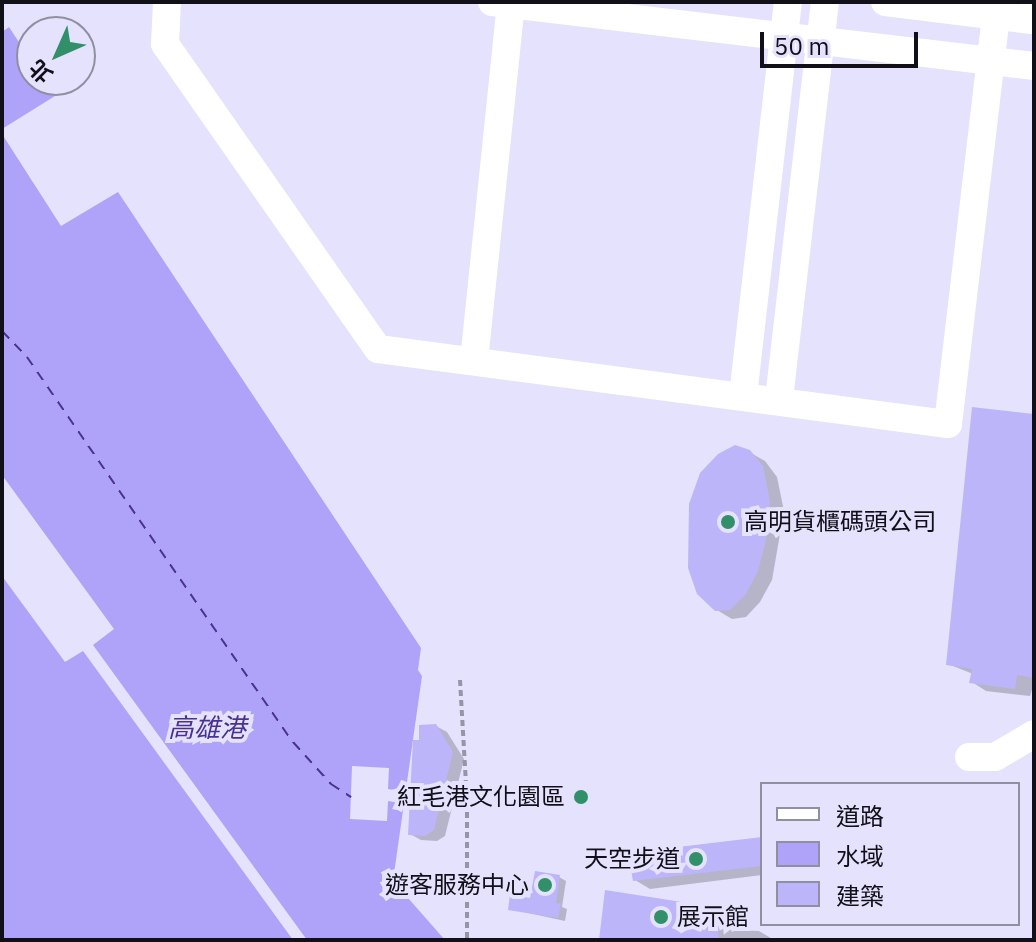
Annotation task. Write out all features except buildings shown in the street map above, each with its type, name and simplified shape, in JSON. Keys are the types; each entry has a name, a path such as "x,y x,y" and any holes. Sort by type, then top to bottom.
{"street":[{"path":"167,2 165,44 378,349 779,399 948,424 996,15"},
{"path":"743,396 788,2"},
{"path":"779,399 825,2"},
{"path":"885,2 1032,20 1034,2"},
{"path":"474,361 505,3 1034,66"},
{"path":"969,757 995,757 1034,734"}],"path":[{"path":"460,680 467,802 467,940"}],"water":[{"path":"9,27 16,38 16,96 55,96 2,129 2,32"},
{"name":"高雄港","path":"2,134 61,226 118,192 421,648 418,670 422,676 393,881 445,940 2,940"}],"pier":[{"path":"2,475 114,629 93,645 307,940 293,940 83,651 65,662 2,576"},
{"path":"352,766 389,768 388,789 400,791 400,803 388,801 387,821 350,819"}],"ferry route":[{"path":"2,331 27,357 293,742 331,784 351,797"}],"place":[{"name":"高明貨櫃碼頭公司","path":"728,522"},
{"name":"紅毛港文化園區","path":"581,797"},
{"name":"天空步道","path":"696,859"},
{"name":"遊客服務中心","path":"545,885"},
{"name":"展示館","path":"661,917"}]}
